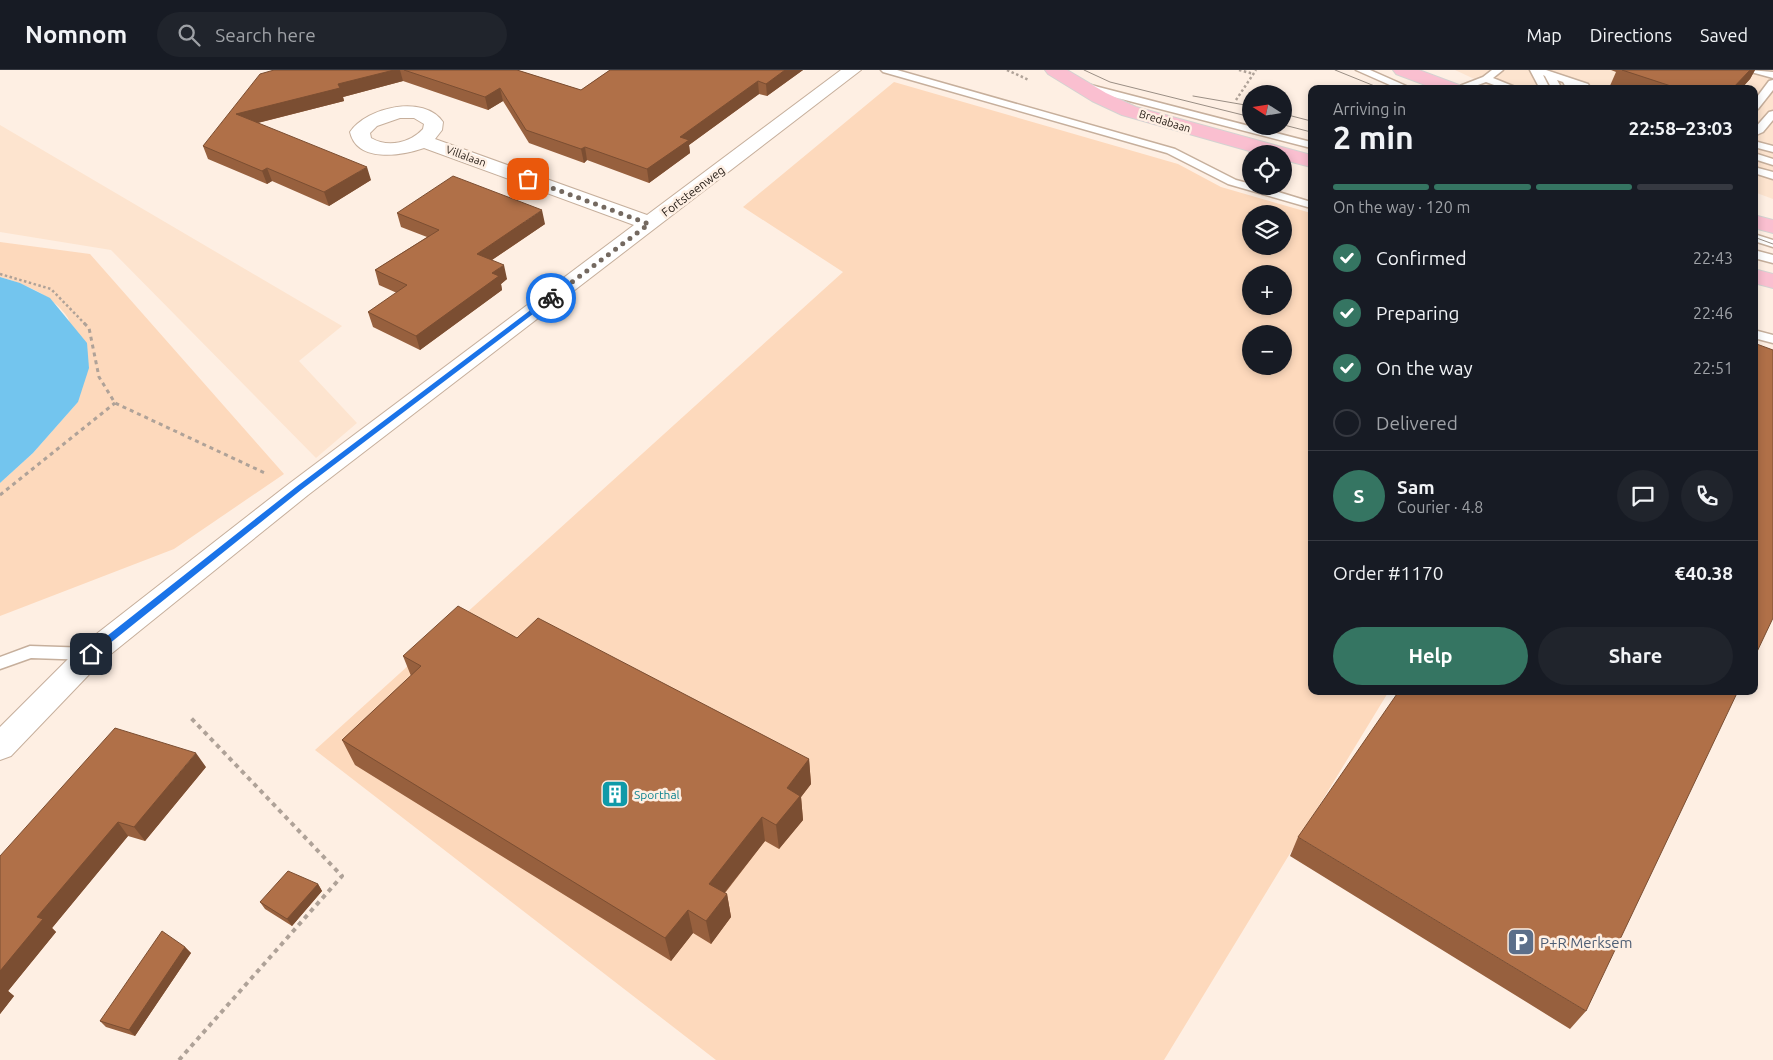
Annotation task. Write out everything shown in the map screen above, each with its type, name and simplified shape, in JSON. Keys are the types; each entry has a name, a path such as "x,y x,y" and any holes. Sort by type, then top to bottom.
{"main road":[{"name":"Bredabaan","path":"1054,70 1082,85 1099,97 1129,111 1251,145"},
{"path":"1402,70 1442,85"},
{"name":"Bredabaan","path":"1292,156 1308,160"},
{"path":"1758,222 1773,228"},
{"path":"1758,277 1773,281"}],"street":[{"name":"Fortsteenweg","path":"0,747 91,654 299,488 852,70"},
{"name":"Villalaan","path":"424,140 649,224"}],"lane":[{"path":"886,70 1171,151 1232,182 1308,204"},
{"path":"1360,70 1398,85"},
{"path":"1469,85 1486,79 1498,70"},
{"path":"1535,70 1550,74 1569,85"},
{"path":"1535,70 1543,85"},
{"path":"1754,70 1773,75"},
{"path":"1550,74 1555,85"},
{"path":"1486,79 1503,85"},
{"path":"1758,102 1773,83"},
{"path":"1082,85 1308,144"},
{"path":"1758,131 1773,114"},
{"path":"1758,145 1773,150"},
{"path":"1758,157 1773,162"},
{"path":"1758,171 1773,176"},
{"path":"1758,238 1773,244"},
{"path":"1758,255 1773,259"},
{"path":"1758,335 1773,339"},
{"path":"0,663 30,652 91,654"}],"path":[{"path":"1239,70 1254,74"},
{"path":"1236,100 1256,70"},
{"path":"0,274 51,289 89,328 99,376 115,403 299,488"},
{"path":"0,495 115,403"},
{"path":"179,1060 342,876 190,717"}],"shaded area":[{"path":"1455,70 1773,70 1773,199 1758,193 1758,85 1487,85"},
{"path":"894,82 1178,164 1221,187 1242,193 1242,195 1249,195 1283,205 1242,205 1242,255 1292,255 1292,208 1308,212 1308,695 1387,695 1164,1060 716,1060 315,750 843,272 743,207"},
{"path":"0,125 342,326 299,361 357,423 316,458 111,250 0,232"},
{"path":"0,242 90,254 284,474 174,549 0,616 0,483 33,453 78,402 73,344 68,318 55,303 38,292 0,277"}],"water":[{"path":"0,277 20,283 50,298 87,343 89,368 78,402 33,453 0,483"}],"building":[{"path":"274,70 394,70 338,84 340,88 236,114 367,167 324,192 267,168 262,171 203,146 260,74"},
{"path":"404,70 517,70 581,90 610,70 785,70 766,84 758,81 680,137 689,140 647,169 585,147 581,149 526,130 500,88 485,97"},
{"path":"1622,70 1750,70 1736,85 1668,85"},
{"path":"453,176 542,210 477,254 504,265 492,273 499,276 416,336 368,312 407,285 375,270 439,230 397,213"},
{"path":"1758,344 1773,350 1773,618 1758,650"},
{"name":"Sporthal","path":"458,606 517,638 538,618 809,759 787,788 800,796 776,825 762,817 709,884 727,894 706,921 688,910 665,938 342,740 421,666 403,656"},
{"name":"P+R Merksem","path":"1396,695 1736,695 1586,1011 1298,837"},
{"path":"115,728 196,753 134,827 118,822 37,917 43,919 0,971 0,856"},
{"path":"288,871 318,884 287,919 260,902"},
{"path":"162,931 185,947 129,1030 100,1021"}],"tram line":[{"path":"1084,70 1110,82 1242,115"},
{"path":"1335,70 1372,85"},
{"path":"1193,96 1242,104"},
{"path":"1292,116 1308,120"},
{"path":"1292,127 1308,131"},
{"path":"1758,238 1773,244"}],"way so far":[{"path":"528,179 649,224 551,298"}],"place":[{"name":"Sporthal","path":"615,794"},
{"name":"P+R Merksem","path":"1521,942"}],"route":[{"path":"91,654 299,488 551,298"}]}
